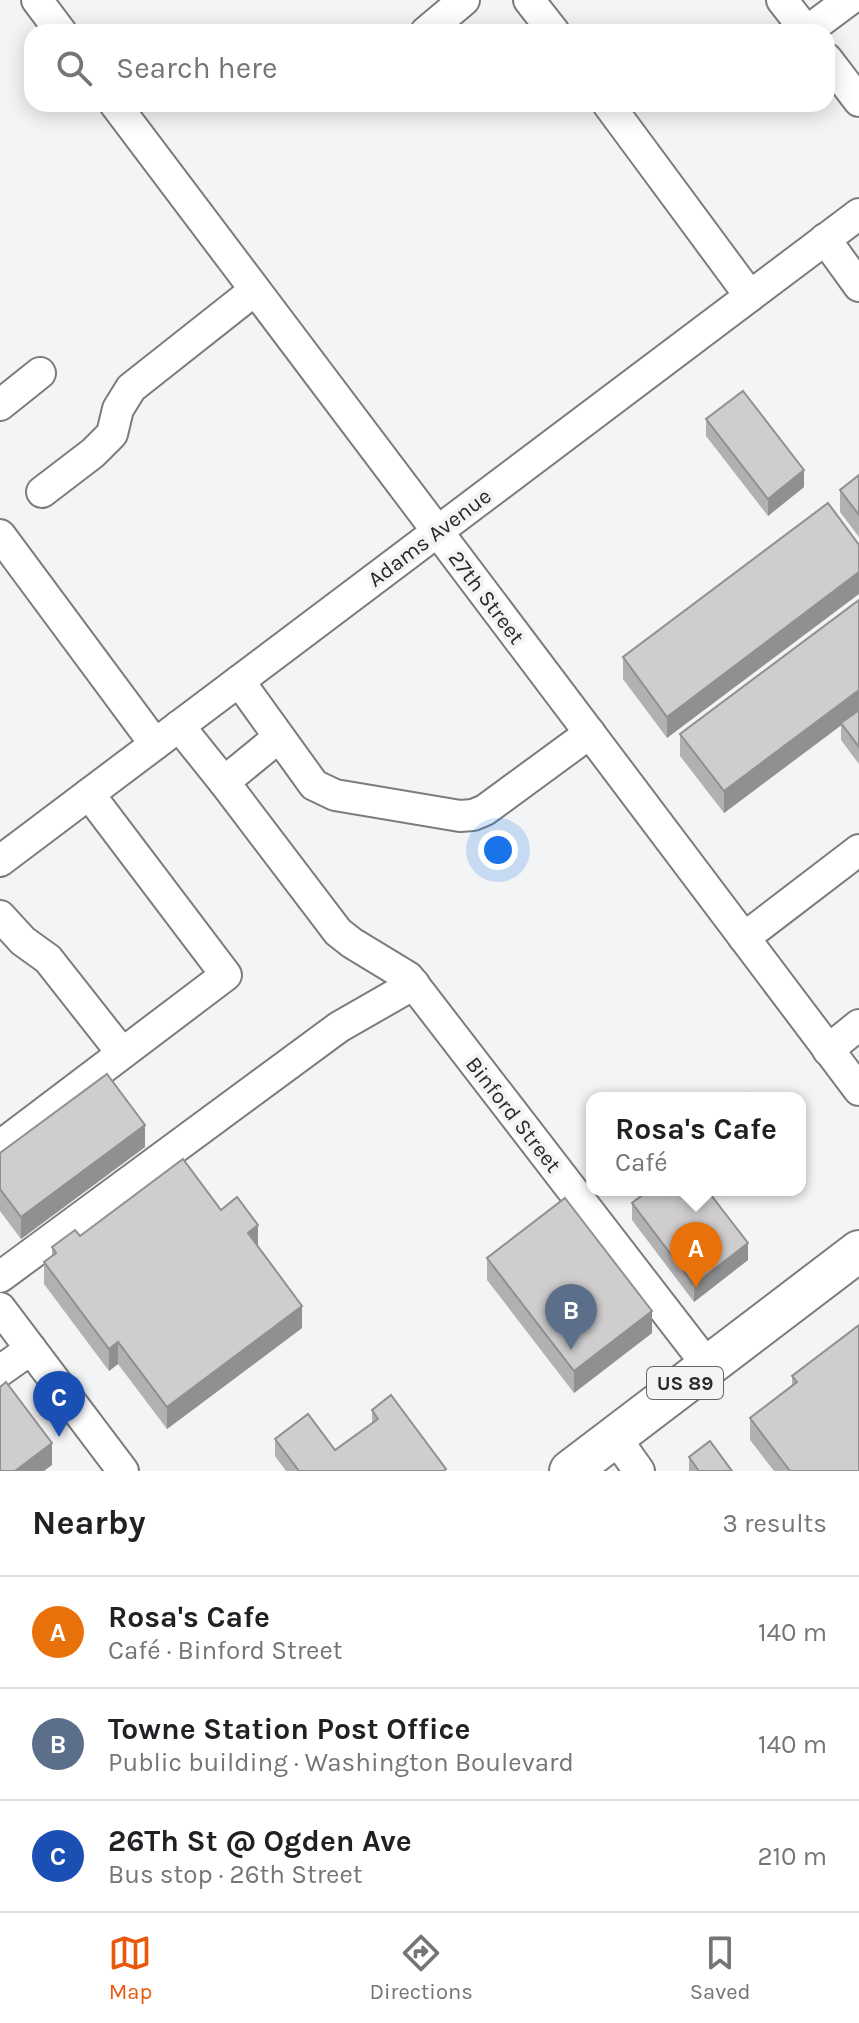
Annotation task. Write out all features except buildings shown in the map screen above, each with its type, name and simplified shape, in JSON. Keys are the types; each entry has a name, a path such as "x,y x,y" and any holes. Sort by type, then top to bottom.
{"main road":[{"name":"US 89","path":"570,1471 859,1251"}],"street":[{"path":"37,0 55,24"},
{"path":"436,24 464,0"},
{"path":"529,0 548,24"},
{"path":"782,0 800,24"},
{"path":"817,24 849,0"},
{"path":"835,70 859,101"},
{"name":"27th Street","path":"121,112 859,1090"},
{"path":"614,112 750,296"},
{"name":"Adams Avenue","path":"0,861 859,214"},
{"path":"825,239 859,286"},
{"path":"42,492 93,453 112,434 118,409 131,388 255,290"},
{"path":"0,405 40,373"},
{"path":"0,535 167,735 224,782 338,932 411,981 339,1027 0,1277"},
{"path":"239,681 314,785 322,791 460,816 485,810 590,733"},
{"path":"224,782 279,737"},
{"path":"0,1146 226,975 89,794"},
{"path":"744,938 859,850"},
{"path":"0,916 23,941 48,959 122,1053"},
{"name":"Binford Street","path":"411,981 708,1366"},
{"path":"828,1050 859,1025"},
{"path":"0,1308 123,1471"},
{"path":"0,1371 31,1349"},
{"path":"615,1437 639,1471"}],"place":[{"name":"Rosa's Cafe","path":"696,1288"},
{"name":"Towne Station Post Office","path":"571,1350"},
{"name":"26Th St @ Ogden Ave","path":"59,1437"}]}
